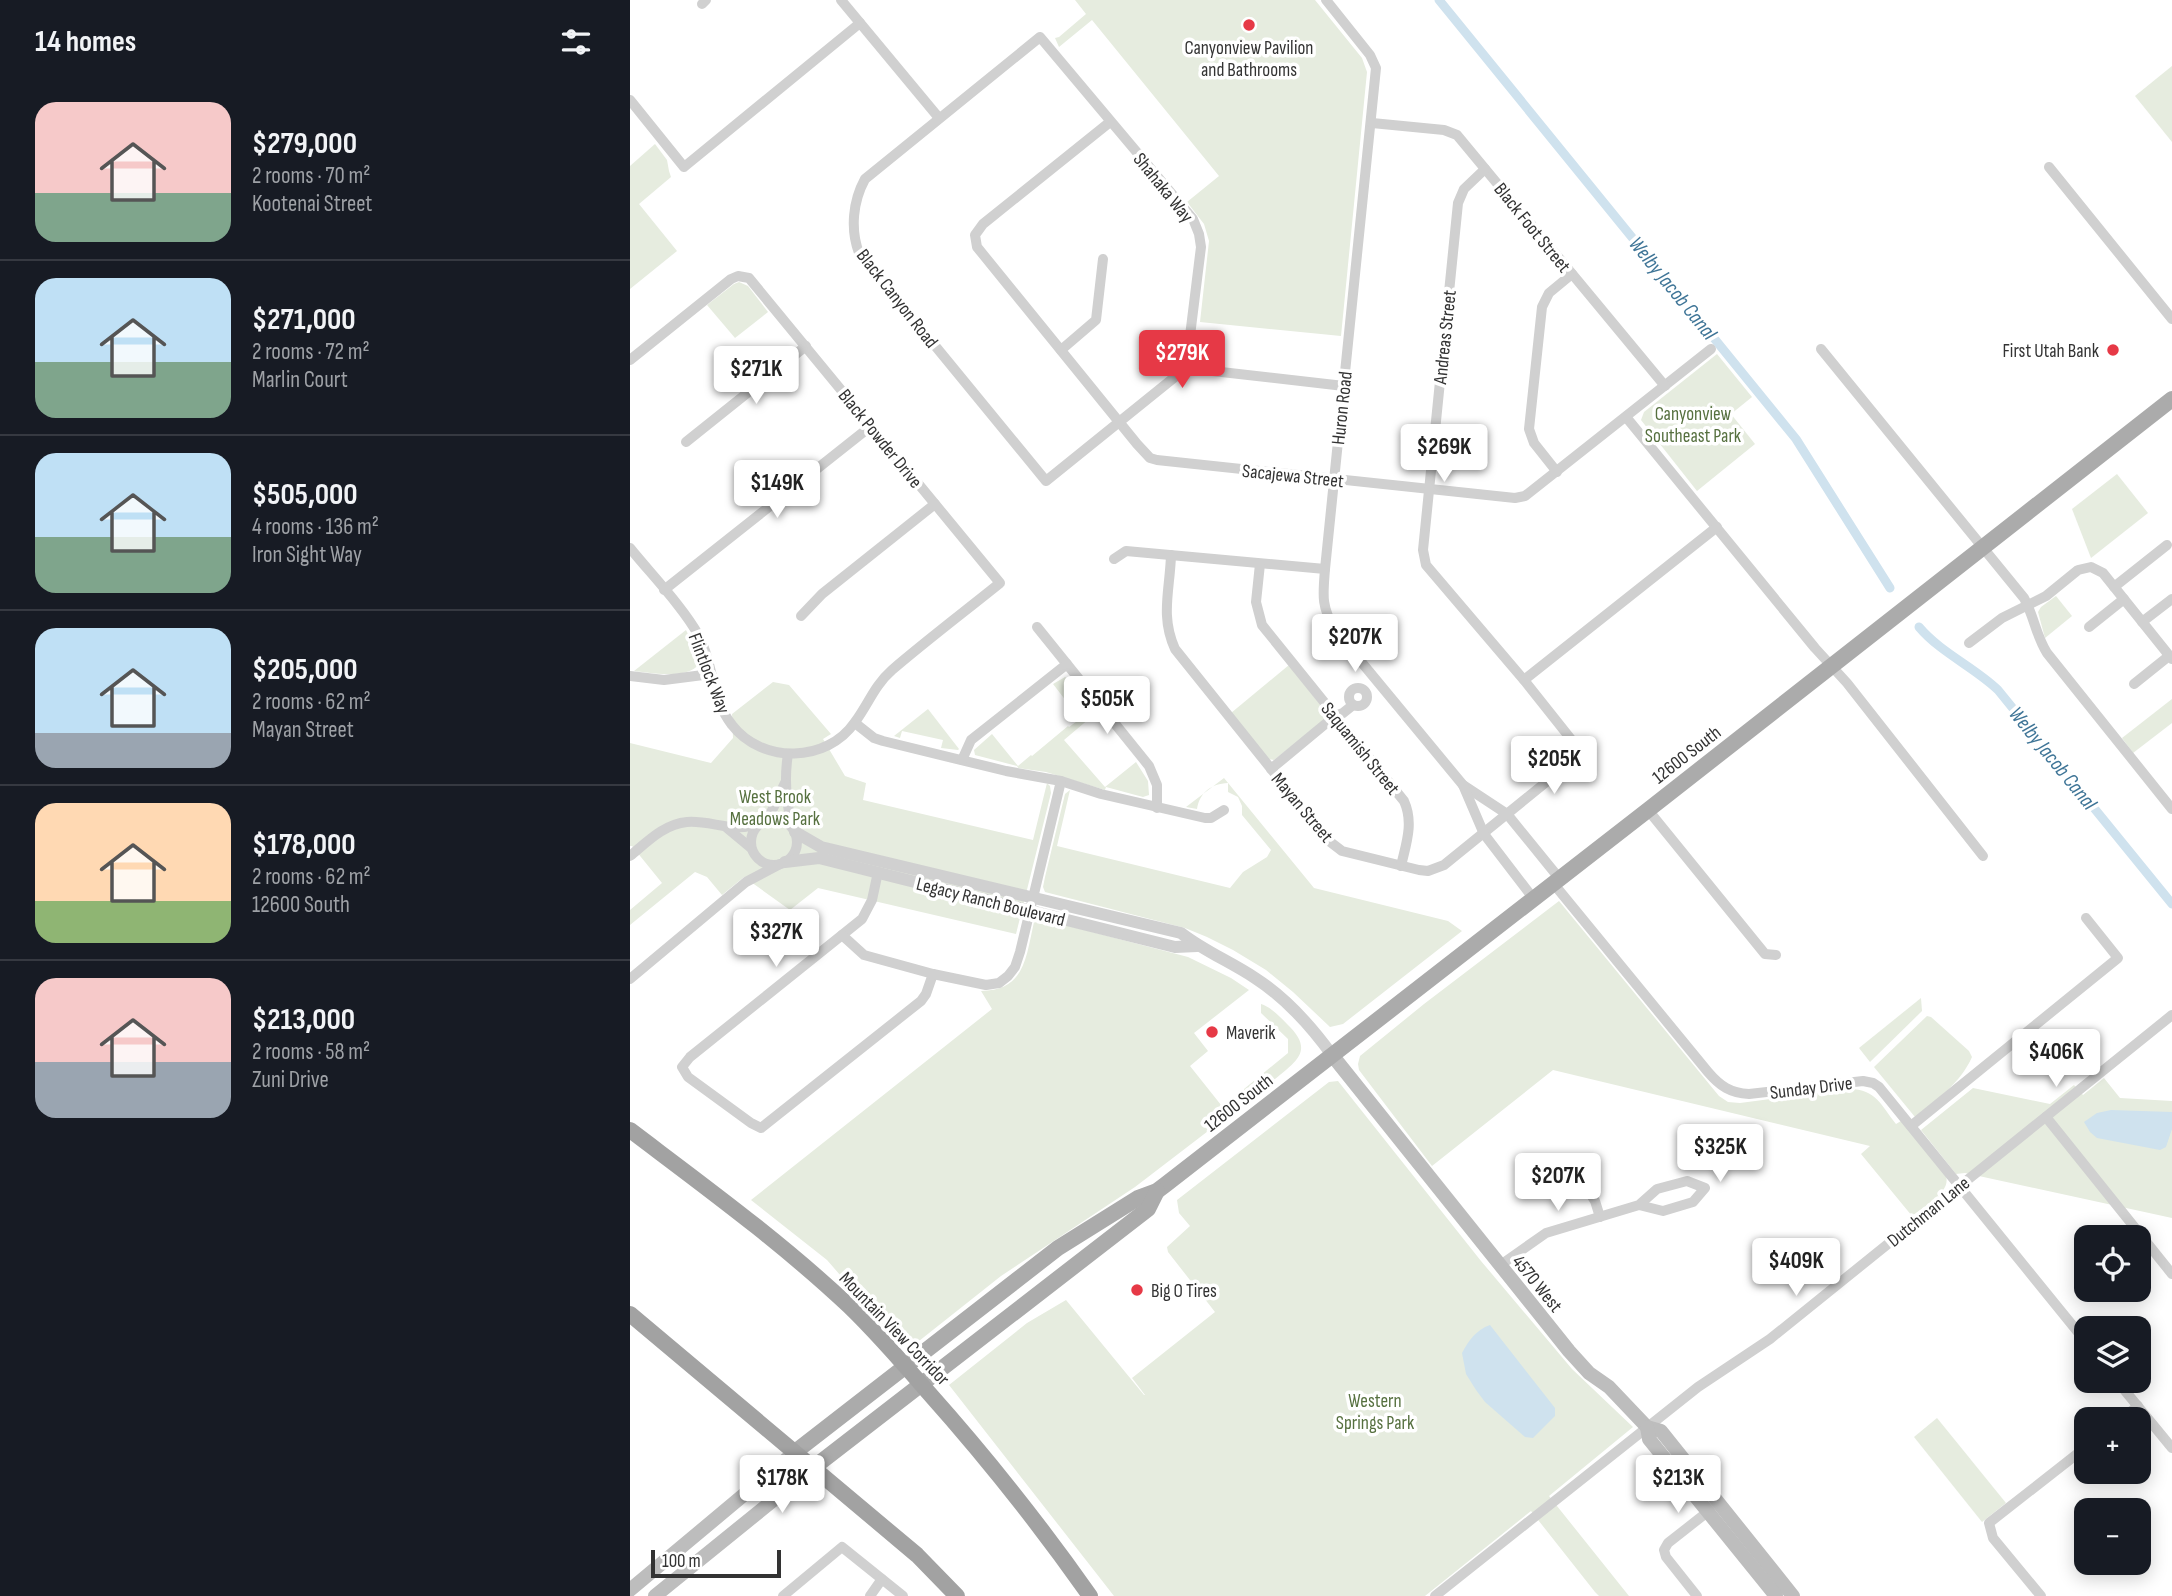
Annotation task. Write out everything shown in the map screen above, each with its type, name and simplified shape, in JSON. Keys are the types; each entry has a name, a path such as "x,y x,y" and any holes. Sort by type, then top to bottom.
{"highway":[{"name":"Mountain View Corridor","path":"630,1130 811,1272 851,1308 922,1385 1018,1499 1090,1596"},
{"path":"630,1314 916,1555 957,1596"}],"main road":[{"name":"12600 South","path":"630,1590 795,1452 1058,1248 1138,1198 1157,1191 2172,399"},
{"name":"4570 West","path":"1332,1055 1569,1351 1589,1373 1609,1387 1647,1427 1649,1439 1793,1596"},
{"name":"12600 South","path":"655,1596 813,1468 1148,1209 1157,1191"},
{"name":"4570 West","path":"1713,1507 1776,1596"}],"street":[{"path":"841,0 939,118"},
{"name":"Huron Road","path":"1326,0 1376,68 1325,569 1325,612 1334,629 1463,785 1484,834 1533,898"},
{"path":"630,100 684,167 860,23"},
{"name":"Black Canyon Road","path":"1040,37 865,179 855,208 854,240 859,253 1046,481 1119,422"},
{"name":"Shahaka Way","path":"1040,37 1193,219 1201,247 1186,368"},
{"name":"Sacajewa Street","path":"1110,122 983,224 975,235 977,247 1150,458 1515,498 1525,496 1557,472 1712,349"},
{"name":"Black Foot Street","path":"1371,123 1444,130 1457,135 1665,386"},
{"path":"2049,167 2172,319"},
{"name":"Andreas Street","path":"1485,169 1464,189 1458,203 1423,550 1426,565 1582,753"},
{"path":"1061,350 1096,320 1103,259"},
{"path":"1557,472 1534,443 1529,429 1542,307 1549,293 1572,274"},
{"name":"Black Powder Drive","path":"630,360 738,276 749,278 1000,583"},
{"path":"686,442 806,346"},
{"path":"1822,349 2029,606 2039,639 2047,653 2172,809"},
{"path":"1119,422 1186,368 1343,386"},
{"path":"1626,416 1832,666 1983,856"},
{"path":"664,590 871,426"},
{"path":"801,616 822,594 935,505"},
{"path":"1524,680 1717,527"},
{"path":"2114,587 2167,545"},
{"name":"Flintlock Way","path":"630,548 698,634 707,654 718,700 724,713 745,739 762,748 788,754 812,751 825,746 855,723 872,691 891,671 1000,583"},
{"path":"1114,559 1126,551 1325,569"},
{"name":"Mayan Street","path":"1171,555 1166,618 1175,649 1329,841 1342,851 1419,870 1444,865 1582,753"},
{"name":"Saquamish Street","path":"1260,564 1256,602 1262,625 1404,801 1409,811 1410,823 1401,866"},
{"path":"1969,643 2002,618 2046,596 2078,570 2087,567 2100,570 2171,657 2134,684"},
{"path":"2143,622 2172,598"},
{"path":"2089,627 2124,599"},
{"path":"1037,627 1149,766 1157,785 1157,808"},
{"path":"962,760 971,740 1067,664"},
{"path":"630,676 664,680 711,674"},
{"path":"1271,769 1335,716 1338,709 1351,703 1359,706 1364,704 1367,698 1365,692 1378,681"},
{"path":"855,723 874,738 883,741 1006,771 1062,780 1101,794 1157,808 1205,818 1211,818 1224,810"},
{"path":"746,883 753,852 751,834 764,821 785,783 788,754"},
{"path":"842,936 864,954 933,974 986,985 999,982 1008,976 1015,967 1033,904 1062,780"},
{"path":"630,979 746,883 782,863 794,852 797,839 788,812 785,783"},
{"name":"Huron Road","path":"1463,785 1507,814 1556,880"},
{"path":"1648,810 1765,954 1776,955"},
{"path":"630,856 655,835 671,826 689,822 727,828 783,820 794,831"},
{"path":"727,828 767,864 782,863"},
{"name":"Legacy Ranch Boulevard","path":"794,831 821,847 1033,904"},
{"name":"Legacy Ranch Boulevard","path":"782,863 820,858 1181,933 1197,946 1257,979 1284,1000 1332,1055"},
{"path":"878,872 869,908 862,919 690,1057 682,1067 688,1077 761,1128 921,1000 933,974"},
{"name":"Sunday Drive","path":"1556,880 1708,1072 1726,1089 1749,1094 1868,1081 1885,1093 2074,1327"},
{"path":"1911,1126 2118,958 2086,918"},
{"name":"Dutchman Lane","path":"1436,1596 1698,1387 1770,1339 2172,1015"},
{"path":"2046,1117 2172,1274"},
{"path":"1572,1166 1595,1201 1600,1217"},
{"path":"1499,1266 1546,1233 1639,1205 1657,1189 1687,1181 1705,1188 1693,1202 1663,1211 1639,1205"},
{"path":"2127,1393 2172,1448"},
{"path":"2041,1596 1993,1538 1989,1523 2074,1456"},
{"path":"1697,1596 1666,1557 1664,1550 1668,1543 1713,1507"},
{"path":"783,1596 842,1547 903,1596"},
{"path":"870,1596 882,1579"}],"green space":[{"path":"1075,0 1315,0 1362,58 1367,72 1341,336 1200,322 1209,241 1204,224 1187,202 1219,176 1092,20 1059,47 1055,38 1086,14"},
{"path":"2172,66 2172,142 2135,96"},
{"path":"655,144 667,160 671,177 639,204 677,251 630,289 630,166"},
{"path":"739,282 748,286 768,312 735,338 707,305"},
{"name":"Canyonview Southeast Park","path":"1717,354 1752,397 1731,414 1755,444 1697,491 1641,420 1644,412"},
{"path":"2117,474 2148,513 2091,558 2072,509"},
{"path":"2056,596 2072,616 2045,638 2038,612"},
{"path":"686,630 700,659 697,666 672,674 634,671"},
{"path":"1289,665 1326,712 1327,718 1274,760 1268,759 1231,713"},
{"path":"1065,677 1096,713 1064,740 1105,787 1136,762 1148,781 1149,795 1143,797 1106,787 1105,790 975,755 974,750 992,734 1018,766 1080,719 1053,684"},
{"name":"West Brook Meadows Park","path":"773,682 789,685 831,734 823,739 845,776 866,783 863,800 1033,840 1047,783 1050,786 1051,793 1016,934 818,888 790,910 744,877 722,895 707,877 695,872 630,925 630,910 662,883 630,846 630,743 711,763 733,738 732,714"},
{"path":"2172,699 2172,723 2133,753 2122,738"},
{"path":"928,709 958,750 941,748 943,740 902,731 900,738 894,736"},
{"path":"1224,778 1314,888 1448,921 1462,931 1343,1024 1330,1027 1266,970 1207,937 1185,928 1045,892 1045,877 1065,794 1070,790 1057,846 1230,888 1243,872 1267,857 1271,850 1242,815 1238,797 1228,792 1228,783 1213,787"},
{"path":"1204,793 1197,809 1186,807"},
{"path":"1559,901 1719,1096 1728,1102 1740,1103 1848,1089 1865,1091 1881,1104 1896,1124 1901,1121 1944,1172 1947,1179 1942,1191 1912,1216 1861,1154 1870,1146 1553,1070 1432,1166 1359,1070 1360,1056"},
{"path":"1038,919 1188,957 1249,990 1194,1033 1208,1051 1190,1066 1229,1115 1135,1187 1001,1276 919,1341 902,1341 894,1337 827,1260 751,1200 992,1009 981,991 1007,985 1015,978 1021,970 1034,922"},
{"path":"1921,998 1922,1011 1870,1062 1859,1048"},
{"path":"1261,1004 1287,1024 1300,1041 1301,1048 1300,1054 1290,1066 1248,1098 1244,1089 1288,1053 1288,1039 1261,1013"},
{"path":"1927,1016 1969,1051 1972,1057 1954,1083 1915,1117 1874,1067"},
{"path":"2104,1078 2120,1098 2172,1101 2172,1218 1965,1173 1956,1174 1921,1130 1973,1088 2050,1104 2074,1085 2083,1095"},
{"name":"Western Springs Park","path":"1338,1081 1481,1261 1572,1369 1633,1427 1549,1496 1629,1596 1599,1596 1531,1511 1425,1596 1114,1596 949,1385 1027,1323 1066,1300 1145,1395 1132,1378 1215,1312 1168,1252 1167,1247 1190,1226 1179,1213 1177,1200 1329,1082"},
{"path":"1937,1418 2006,1503 1982,1522 1914,1437"}],"water":[{"path":"2111,1110 2172,1112 2172,1129 2166,1147 2160,1150 2097,1138 2084,1122 2097,1113"},
{"path":"1490,1325 1555,1408 1555,1416 1533,1438 1525,1437 1485,1402 1466,1374 1462,1353 1473,1336"}],"waterway":[{"name":"Welby Jacob Canal","path":"1439,0 1796,439 1890,588"},
{"name":"Welby Jacob Canal","path":"1919,627 1937,645 1998,690 2172,904"}],"place":[{"name":"Canyonview Pavilion and Bathrooms","path":"1249,25"},
{"name":"First Utah Bank","path":"2113,350"},
{"name":"Maverik","path":"1212,1032"},
{"name":"Big O Tires","path":"1137,1290"}]}
